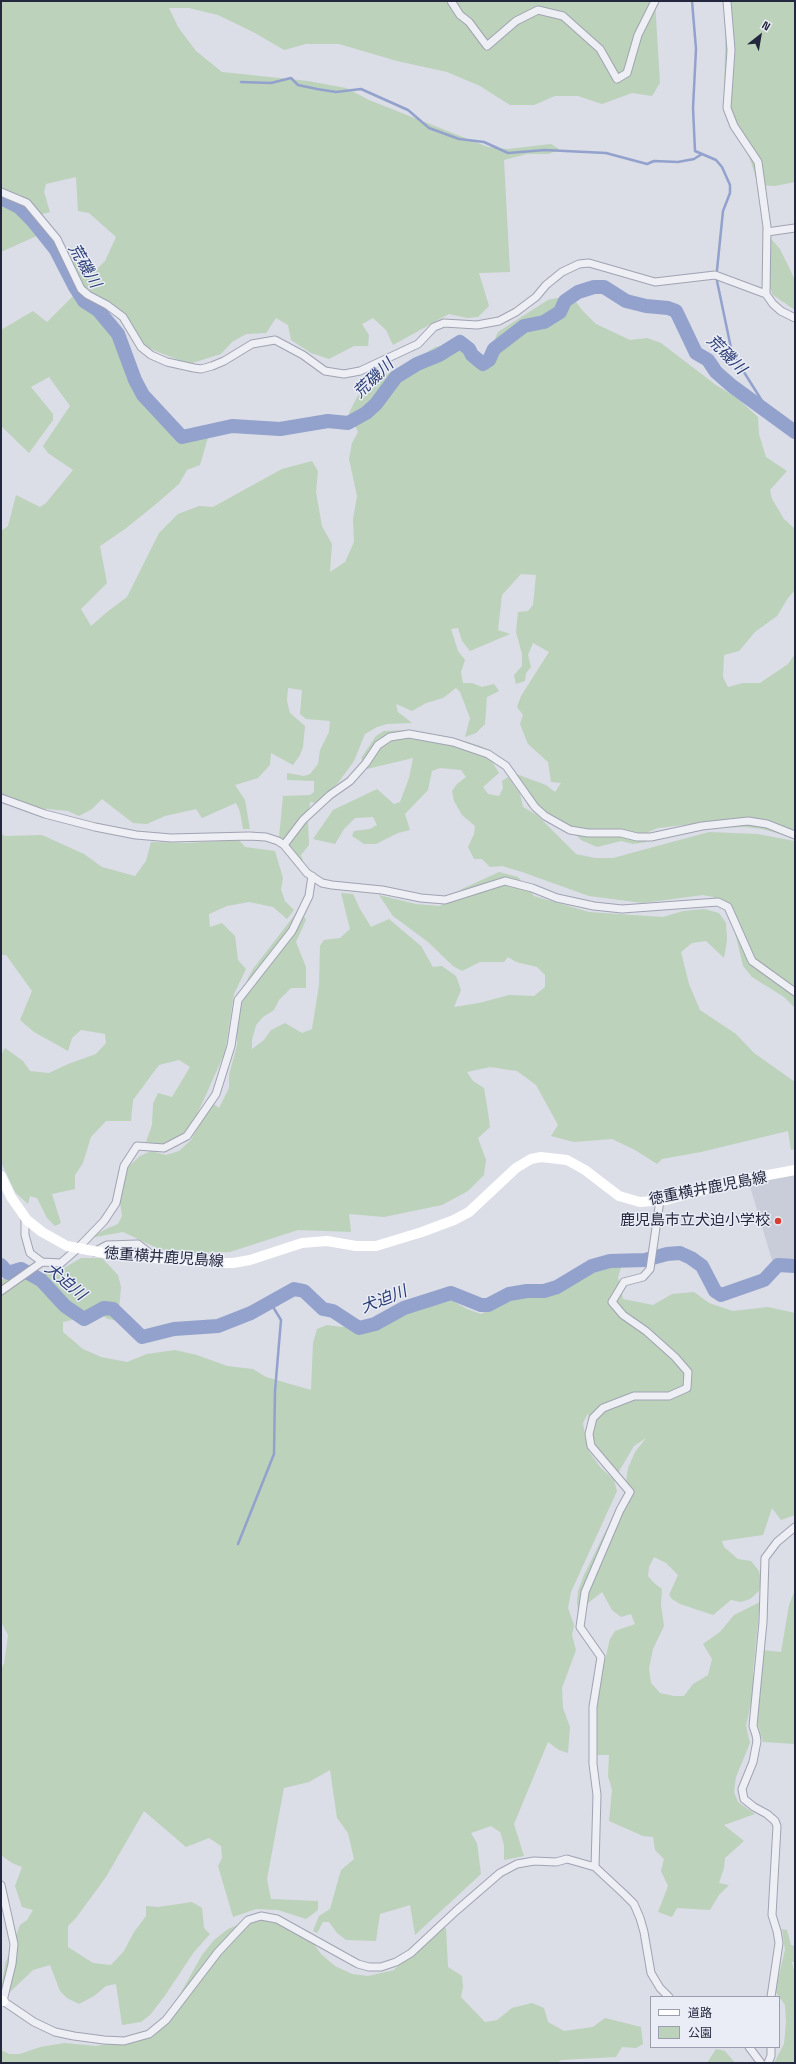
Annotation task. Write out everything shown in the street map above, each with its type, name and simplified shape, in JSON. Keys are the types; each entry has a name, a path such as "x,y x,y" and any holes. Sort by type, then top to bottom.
{"main road":[{"name":"徳重横井鹿児島線","path":"1,1176 11,1197 25,1217 42,1232 67,1246 94,1252 159,1260 234,1263 250,1260 286,1246 314,1241 356,1246 376,1246 454,1220 474,1208 516,1168 531,1159 541,1157 567,1160 585,1170 610,1191 625,1199 640,1202 660,1200 736,1181 795,1170"}],"street":[{"path":"451,1 460,15 468,22 487,46 516,21 538,10 563,16 600,49 617,79 627,73 638,35 655,1"},
{"path":"727,1 730,50 727,108 734,126 758,162 767,232 766,294"},
{"path":"1,192 27,203 57,239 81,288 88,295 108,304 123,317 141,347 151,355 167,362 201,369 224,361 252,344 275,340 303,355 325,371 344,374 360,371 418,344 434,326 444,323 477,325 499,321 516,312 536,297 546,285 562,272 589,263 655,282 715,275 766,294 777,308 795,318"},
{"path":"767,232 795,228"},
{"path":"284,845 303,820 330,795 350,781 366,763 378,744 390,737 409,734 453,742 488,754 506,766 535,807 545,816 570,830 588,833 621,833 637,837 651,837 702,826 748,821 767,824 795,835"},
{"path":"1,798 88,825 136,835 171,838 266,837 278,841 284,845 307,873 322,883 382,890 421,898 445,900 505,881 532,888 557,898 594,906 622,909 718,902 728,907 752,961 795,992"},
{"path":"25,1217 25,1235 30,1253 42,1262 61,1263 104,1221 116,1203 124,1166 136,1146 164,1148 187,1136 216,1094 231,1046 238,1000 292,931 309,896 312,876"},
{"path":"595,1867 597,1795 593,1764 592,1707 601,1657 580,1627 585,1592 620,1510 630,1492 591,1446 589,1434 593,1418 603,1408 634,1396 670,1396 687,1388 688,1372 675,1357 646,1331 623,1315 612,1302 624,1282 643,1277 650,1269 660,1200"},
{"path":"1,1291 42,1262"},
{"path":"771,1996 779,1943 772,1915 773,1867 777,1826 771,1817 744,1799 742,1789 753,1762 756,1741 753,1726 763,1622 765,1558 776,1542 795,1527"},
{"path":"1,1885 14,1944 12,1964 2,2001 34,2022 55,2032 104,2040 124,2041 149,2034 166,2020 218,1952 248,1920 261,1916 277,1919 358,1964 369,1967 381,1967 396,1962 411,1953 482,1887 500,1873 517,1864 534,1861 556,1862 567,1859 595,1867 634,1904 644,1932 651,1973 660,1988 668,1996"},
{"path":"750,2048 761,2063"},
{"path":"768,2063 771,2056 771,2048"}],"shaded area":[{"name":"鹿児島市立犬迫小学校","path":"795,1175 795,1259 772,1260 749,1183"}],"green space":[{"path":"1,1 655,1 660,83 652,96 632,93 602,104 578,96 555,96 534,105 510,105 480,86 447,72 397,61 339,44 306,44 284,50 255,33 218,15 189,8 169,8 178,27 196,51 222,72 308,81 346,88 369,100 488,147 508,149 551,144 559,149 549,154 527,154 504,160 510,272 479,273 489,306 478,317 467,318 449,314 393,345 386,330 373,318 362,324 369,335 368,346 354,346 329,359 311,353 291,340 288,325 276,318 266,333 246,334 232,342 221,354 189,364 143,346 128,332 113,310 73,278 58,245 83,263 97,269 105,261 116,237 89,213 78,211 76,177 46,184 44,192 50,212 35,216 20,195 1,188"},
{"path":"723,1 795,1 795,182 775,186 758,185 751,162 724,96 726,10"},
{"path":"1,200 10,206 41,234 1,252"},
{"path":"764,231 780,249 795,280 795,310 773,295 766,278"},
{"path":"75,294 86,298 101,310 117,347 127,379 145,393 152,413 162,418 175,434 190,431 209,434 200,465 187,470 179,484 125,529 100,546 107,583 81,609 91,626 127,597 159,533 178,514 199,506 213,507 282,469 312,461 318,471 316,492 322,526 332,544 330,572 345,562 354,542 353,519 357,496 349,459 352,443 358,432 349,413 357,397 370,385 397,368 412,362 435,347 456,343 469,359 478,361 491,348 498,332 548,300 571,295 582,310 596,324 630,340 647,338 661,343 716,385 737,398 758,417 759,434 766,457 787,471 770,490 772,499 784,519 795,529 795,590 788,598 777,616 755,632 739,651 724,655 723,677 728,687 743,683 760,683 788,664 795,654 795,838 762,829 744,827 717,828 693,824 658,828 648,832 647,842 633,844 621,841 597,847 581,840 562,821 543,810 528,806 516,774 546,785 555,792 561,783 551,782 548,762 528,744 520,724 523,715 517,707 521,696 549,652 533,643 528,655 531,667 526,673 525,681 516,684 514,675 522,666 522,654 516,632 518,612 528,611 533,605 536,575 521,574 502,595 498,630 510,634 470,651 462,641 458,628 451,629 458,651 465,660 461,672 463,683 472,683 482,687 494,684 499,691 487,697 485,724 476,733 465,737 470,718 460,692 456,688 443,698 426,703 412,711 396,704 398,712 412,723 387,724 377,727 365,734 354,761 338,783 315,803 310,802 308,823 309,845 301,855 303,861 296,865 287,854 279,837 283,796 310,795 314,792 314,781 287,780 287,773 304,776 310,774 318,764 320,750 329,732 330,721 306,719 300,714 302,690 288,688 287,701 290,713 305,726 303,747 300,755 293,765 271,753 270,765 258,778 235,785 245,800 250,829 243,829 240,812 236,803 202,818 196,809 165,816 147,824 133,823 102,799 92,809 79,816 68,811 38,808 1,795 1,531 8,526 16,495 40,507 46,503 73,470 48,453 43,446 70,406 49,377 31,387 53,414 53,420 29,453 1,426 1,330 33,311 47,322"},
{"path":"409,730 468,742 483,747 499,773 483,787 488,794 499,796 503,788 502,781 508,777 520,794 523,807 537,815 576,854 595,858 613,858 709,832 757,834 795,841 795,1008 784,997 752,977 743,966 734,928 725,907 713,897 703,895 643,903 589,896 502,866 490,867 482,859 474,859 468,847 474,834 475,826 462,815 454,801 452,791 457,784 466,777 461,770 440,768 432,771 428,790 405,814 410,830 398,833 376,844 364,844 352,836 354,831 370,829 377,825 373,817 355,818 344,829 335,844 313,839 333,810 377,789 394,804 400,802 409,778 413,758 367,769 361,758 376,736 384,731"},
{"path":"1,834 5,836 42,835 84,854 102,867 135,876 146,861 151,842 187,843 239,840 245,847 275,851 283,878 281,890 285,901 294,910 287,919 273,907 249,902 227,906 209,914 210,927 222,923 235,936 238,960 246,969 234,994 225,1052 191,1127 172,1143 156,1146 146,1142 152,1125 153,1104 158,1093 172,1097 190,1067 179,1060 159,1065 133,1100 131,1121 106,1121 91,1137 83,1163 75,1175 75,1189 52,1194 61,1223 55,1226 47,1218 37,1198 30,1196 28,1204 15,1192 1,1162 1,1055 5,1048 23,1061 30,1071 49,1073 68,1064 96,1054 106,1043 105,1034 81,1030 72,1038 68,1051 34,1032 20,1020 32,991 6,955 1,955"},
{"path":"499,872 518,877 534,896 589,912 663,917 683,911 704,909 719,913 726,923 727,940 724,958 706,941 692,943 681,952 689,984 700,1010 736,1034 754,1053 795,1082 795,1149 791,1150 788,1131 701,1152 662,1159 657,1164 635,1150 612,1139 574,1142 551,1136 558,1125 536,1085 517,1071 490,1067 467,1072 473,1081 484,1088 488,1112 490,1127 478,1138 486,1160 484,1175 468,1191 442,1205 384,1217 349,1214 351,1232 298,1230 230,1252 190,1253 159,1249 123,1232 90,1238 118,1224 122,1216 118,1189 127,1168 140,1156 151,1151 166,1155 179,1151 191,1140 211,1102 219,1108 229,1088 229,1075 237,1045 237,1024 248,978 253,969 300,908 306,920 296,942 306,967 306,988 291,988 279,1000 274,1010 263,1017 256,1025 252,1040 252,1049 264,1040 271,1030 285,1023 302,1033 312,1029 319,985 320,946 324,940 340,938 350,929 341,893 353,894 371,927 389,919 421,946 433,967 442,966 456,976 461,990 454,1007 479,1003 509,995 534,996 545,987 545,975 537,967 516,962 508,957 504,962 480,962 462,971 453,966 428,942 393,916 379,895 416,904 440,906 462,889"},
{"path":"81,1258 102,1258 118,1275 121,1287 118,1321 108,1319 99,1314 63,1322 63,1332 83,1349 101,1357 127,1362 147,1354 175,1350 197,1355 227,1366 253,1369 266,1377 311,1390 313,1343 317,1329 327,1325 342,1327 412,1311 439,1301 451,1300 467,1309 481,1314 499,1304 514,1299 544,1296 590,1272 613,1266 622,1265 618,1277 623,1299 653,1305 672,1294 694,1292 709,1303 733,1311 768,1307 795,1313 795,1515 781,1520 772,1508 763,1535 722,1541 724,1547 738,1559 751,1561 759,1571 761,1580 759,1591 750,1599 741,1602 731,1600 713,1615 680,1604 672,1599 669,1595 678,1575 666,1563 654,1557 649,1567 648,1576 662,1589 661,1605 664,1626 653,1649 649,1668 651,1683 660,1693 674,1696 684,1696 693,1684 708,1675 712,1659 703,1644 720,1632 734,1615 760,1602 753,1672 754,1688 746,1726 750,1743 736,1777 734,1792 738,1802 755,1814 724,1825 744,1841 725,1858 724,1868 719,1883 729,1885 719,1895 710,1910 677,1908 672,1917 658,1912 668,1886 661,1871 664,1859 655,1850 653,1837 643,1836 609,1821 612,1790 608,1776 609,1755 596,1755 597,1710 600,1681 610,1639 615,1631 635,1624 631,1614 621,1617 612,1610 602,1592 578,1611 578,1591 584,1575 624,1494 628,1468 635,1452 646,1438 634,1446 618,1473 597,1448 590,1430 588,1413 583,1423 588,1450 600,1467 614,1480 617,1491 571,1592 568,1608 574,1625 572,1635 576,1650 562,1688 563,1708 570,1727 568,1753 559,1750 548,1742 514,1824 524,1856 504,1860 504,1845 500,1832 491,1826 471,1833 477,1843 481,1874 415,1935 410,1905 380,1914 376,1941 346,1940 337,1933 329,1922 323,1922 317,1933 313,1931 319,1916 330,1909 341,1870 354,1859 348,1833 337,1818 330,1770 309,1782 284,1788 267,1879 271,1899 318,1901 318,1910 306,1919 278,1910 256,1909 233,1917 218,1866 222,1858 221,1846 209,1838 186,1847 144,1811 106,1877 76,1918 68,1926 68,1947 93,1963 111,1965 124,1951 134,1932 146,1916 146,1906 158,1907 192,1902 202,1908 204,1928 210,1934 194,1952 164,1997 150,2015 141,2022 122,2025 116,1984 106,1986 94,1996 79,2004 67,1998 60,1991 50,1965 33,1970 9,1993 2,1984 5,1964 20,1925 27,1920 33,1910 22,1907 15,1886 22,1867 12,1863 1,1855 1,1669 4,1664 8,1635 1,1622 1,1280 7,1277 59,1271"},
{"path":"795,1590 795,1744 763,1742 755,1715 762,1650 781,1652 789,1605"},
{"path":"267,1919 291,1927 311,1940 321,1954 335,1966 352,1974 368,1976 394,1970 410,1952 438,1928 446,1928 448,1967 462,1976 463,1987 461,1997 485,2022 497,2020 512,2008 532,2003 544,2008 548,2022 564,2031 593,2027 605,2018 641,2027 643,2044 636,2048 622,2047 616,2057 561,2060 557,2063 1,2063 1,2050 9,2054 20,2054 40,2047 65,2043 96,2046 149,2036 170,2012 202,1955 214,1940 228,1929 247,1921"},
{"path":"782,1929 787,1930 791,1945 795,1946 795,1962 792,1962 795,1974 795,2063 774,2063 784,2044 786,2022 785,2005 775,1991 785,1950"},
{"path":"716,2049 725,2051 735,2063 707,2063"}],"waterway":[{"path":"692,1 696,49 693,108 695,151 716,160 722,167 730,185 730,193 723,211 717,270"},
{"path":"241,82 271,83 291,78 298,85 336,92 361,89 408,110 429,128 459,139 484,142 508,153 545,150 606,153 647,164 654,161 678,162 694,159 702,154"},
{"name":"荒磯川","path":"1,198 19,207 32,220 56,250 84,301 98,310 118,334 135,380 143,395 182,437 232,426 280,429 328,421 348,423 366,413 376,404 396,377 417,364 439,355 460,342 483,364 489,360 494,349 524,326 544,322 560,312 565,301 578,292 594,287 604,287 626,301 646,306 668,308 676,311 696,353 708,360 716,372 732,386 795,432"},
{"path":"717,281 731,348 737,361 769,412"},
{"name":"犬迫川","path":"1,1265 8,1273 21,1269 41,1280 65,1306 84,1319 104,1308 113,1309 142,1337 174,1329 218,1326 251,1313 294,1289 304,1291 323,1309 333,1311 359,1328 375,1324 404,1308 451,1293 481,1305 488,1305 509,1294 527,1291 544,1291 557,1287 592,1266 610,1261 645,1260 667,1254 680,1253 691,1258 702,1266 715,1291 721,1295 764,1280 778,1265 795,1266"},
{"path":"238,1544 274,1454 275,1391 281,1320 270,1302"}],"place":[{"name":"鹿児島市立犬迫小学校","path":"778,1221"}]}
